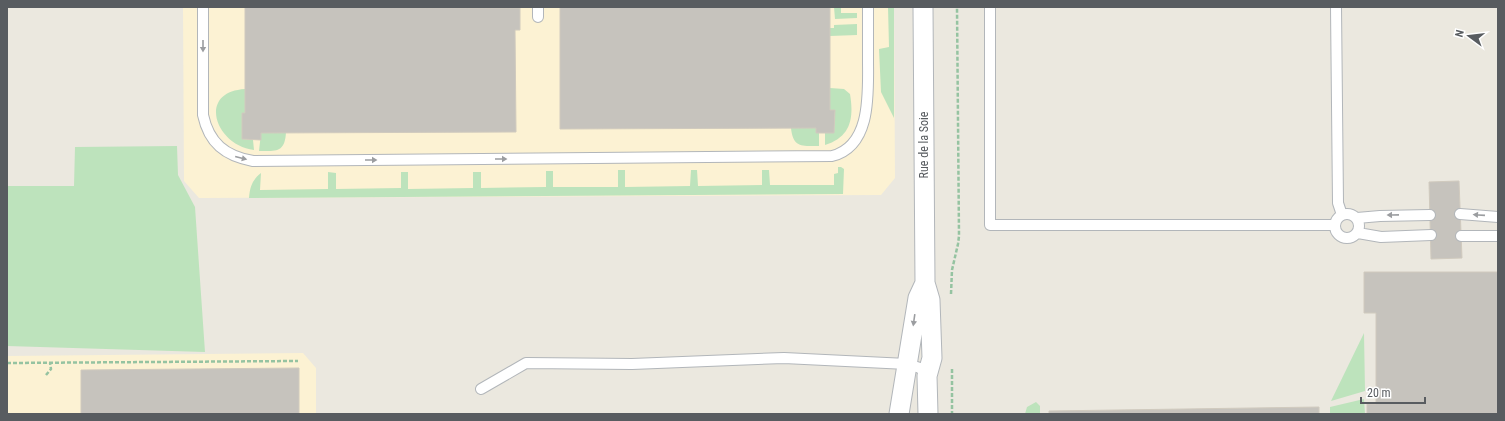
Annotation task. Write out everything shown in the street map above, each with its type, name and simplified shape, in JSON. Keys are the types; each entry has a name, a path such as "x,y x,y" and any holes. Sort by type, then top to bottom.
{"street":[{"name":"Rue de la Soie","path":"923,7 925,283 930,300 932,358 928,376 928,414"},
{"name":"Rue de la Soie","path":"899,414 918,298 925,283"}],"lane":[{"path":"203,7 203,115 206,125 216,143 223,150 240,159 253,161 832,156 846,150 856,140 864,119 868,98 868,7"},
{"path":"990,7 990,225 1335,225"},
{"path":"1336,7 1338,203 1342,214"},
{"path":"1357,218 1360,227 1358,233 1353,238 1340,236 1336,231 1335,225 1337,219 1342,214 1348,213 1357,218 1430,215"},
{"path":"1460,214 1498,217"},
{"path":"1358,233 1381,237 1431,235"},
{"path":"1461,236 1498,236"},
{"path":"481,389 526,363 632,364 784,358 907,364 920,368 928,376"}],"path":[{"path":"951,300 952,270 959,236 957,7"},
{"path":"7,363 298,361"},
{"path":"952,362 952,414"},
{"path":"46,374 50,368 50,363"}],"shaded area":[{"path":"183,7 894,7 895,178 881,195 199,198 184,181"},
{"path":"303,353 316,368 316,414 7,414 7,356"}],"green space":[{"path":"834,7 841,7 841,13 857,13 857,18 835,19"},
{"path":"888,7 894,7 894,118 881,92 879,49 889,47"},
{"path":"857,24 857,35 830,36 829,28 834,28 834,25"},
{"path":"830,88 844,89 850,94 851,119 849,126 840,137 825,145 825,133 834,132 835,110 830,110"},
{"path":"245,89 245,113 242,113 242,139 253,140 254,150 241,146 230,139 222,130 217,119 216,109 220,99 230,92"},
{"path":"791,128 816,128 816,133 819,133 819,146 803,146 799,144 792,135"},
{"path":"286,132 282,147 275,151 259,151 261,133"},
{"path":"177,146 178,175 195,207 205,352 7,346 7,186 74,186 75,147"},
{"path":"838,167 844,169 843,194 249,198 252,184 255,178 261,173 260,190 328,189 328,172 336,173 336,189 401,188 401,172 408,172 408,189 473,188 473,172 481,172 481,188 546,187 546,171 553,171 553,187 618,187 618,170 625,170 625,187 690,186 691,170 697,170 698,186 762,185 762,170 769,170 770,185 834,185 834,174 838,173"},
{"path":"1364,333 1365,391 1331,401"},
{"path":"1364,399 1365,414 1330,414 1330,407"},
{"path":"1036,402 1040,406 1040,414 1025,414 1027,407"}],"building":[{"path":"245,7 520,8 520,30 515,30 516,132 261,133 261,140 242,139 242,113 245,113"},
{"path":"560,7 830,7 830,110 835,110 834,133 816,133 816,128 560,129"},
{"path":"1459,181 1462,258 1431,259 1429,182"},
{"path":"1364,272 1498,272 1498,414 1367,414 1367,404 1376,404 1376,313 1364,313"},
{"path":"299,368 299,414 81,414 81,370"},
{"path":"1319,407 1319,414 1049,414 1049,411"}]}
